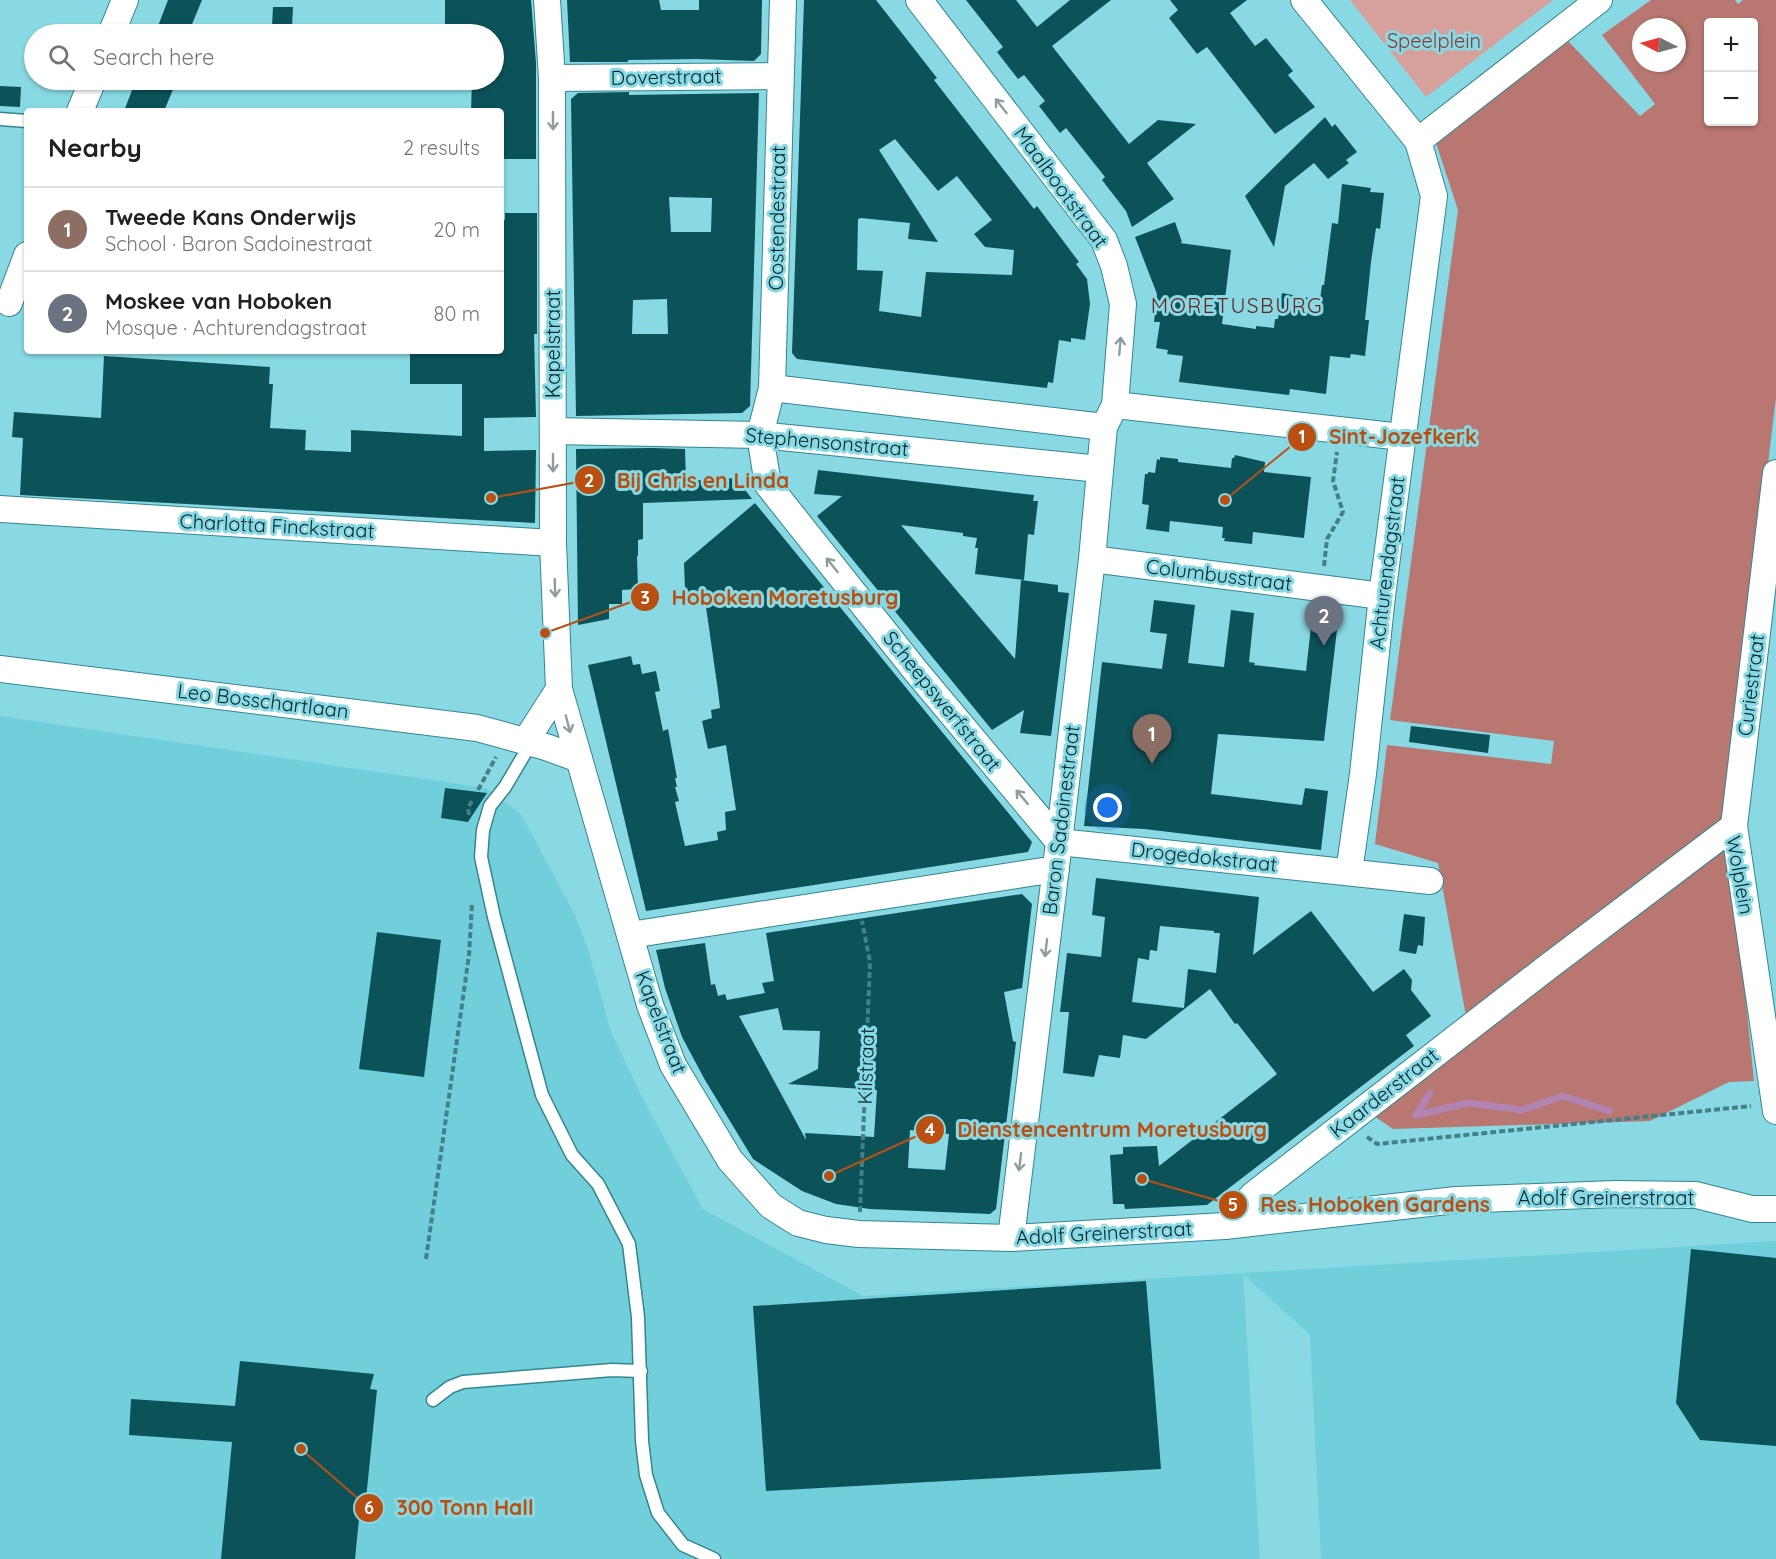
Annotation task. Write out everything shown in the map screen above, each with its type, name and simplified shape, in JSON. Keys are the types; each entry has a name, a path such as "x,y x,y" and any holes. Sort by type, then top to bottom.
{"street":[{"path":"115,24 125,0"},
{"name":"Kapelstraat","path":"547,0 552,78 553,543 559,689 650,1005 673,1065 730,1160 771,1206 798,1223 826,1230"},
{"name":"Oostendestraat","path":"760,435 772,388 783,0"},
{"name":"Maalbootstraat","path":"919,0 1104,240 1114,266 1123,304 1110,416"},
{"path":"1304,0 1418,141 1599,0"},
{"name":"Doverstraat","path":"552,78 780,76"},
{"path":"81,108 89,90"},
{"name":"Achturendagstraat","path":"1349,872 1434,196 1418,141"},
{"path":"5,302 24,261"},
{"path":"772,388 1110,416 1340,430 1402,437"},
{"name":"Baron Sadoinestraat","path":"1011,1238 1092,559 1100,469 1110,416"},
{"name":"Stephensonstraat","path":"553,431 760,435 1100,469"},
{"name":"Scheepswerfstraat","path":"760,435 768,485 915,670 1059,842"},
{"name":"Curiestraat","path":"1734,826 1776,473"},
{"name":"Charlotta Finckstraat","path":"0,509 553,543"},
{"name":"Columbusstraat","path":"1092,559 1382,596"},
{"name":"Leo Bosschartlaan","path":"0,669 477,728 528,742"},
{"path":"559,689 528,742 579,759"},
{"name":"Wolplein","path":"1549,966 1734,826 1775,1107"},
{"name":"Drogedokstraat","path":"1059,842 1349,872"},
{"path":"630,934 1056,869"},
{"path":"1349,872 1430,881"},
{"name":"Kaarderstraat","path":"1225,1226 1253,1195 1549,966"},
{"name":"Adolf Greinerstraat","path":"826,1230 859,1234 1011,1238 1225,1226 1456,1200 1614,1194 1696,1195 1752,1209 1776,1209"}],"lane":[{"path":"0,119 24,121"},
{"path":"528,742 505,787 490,806 483,830 481,857 494,917 542,1095 572,1155 598,1184 629,1244 635,1280 641,1371 642,1441 646,1475 658,1513 683,1545 714,1559"},
{"path":"433,1400 463,1382 612,1370 641,1371"}],"path":[{"path":"1321,588 1327,539 1343,512 1333,481 1340,430"},
{"name":"Kilstraat","path":"859,900 870,962 859,1234"},
{"path":"426,1259 472,919"},
{"path":"1348,1122 1377,1144 1775,1107"}],"shaded area":[{"path":"1651,0 1735,0 1738,4 1743,0 1776,0 1776,398 1726,807 1754,1081 1729,1082 1650,1121 1393,1129 1374,1116 1467,1022 1438,863 1375,844 1387,745 1551,764 1554,741 1390,720 1458,210 1436,143 1567,40 1640,116 1655,104 1602,35"},
{"path":"0,716 486,788 521,814 576,917 589,953 611,1032 643,1099 703,1209 863,1296 1776,1241 1776,1559 1321,1559 1310,1335 1243,1274 1260,1559 0,1559"}],"green space":[{"name":"Speelplein","path":"1350,0 1553,0 1426,97"}],"building":[{"path":"168,0 202,0 192,24 159,24"},
{"path":"445,0 531,0 536,63 536,159 504,159 504,108 471,108 472,90 504,90 504,24 445,24"},
{"path":"567,0 659,0 661,10 699,10 699,0 762,0 761,54 754,61 697,59 570,62"},
{"path":"804,0 876,0 937,78 934,80 1034,209 1037,206 1079,262 1076,264 1087,279 1090,304 1085,340 1071,338 1071,342 1059,340 1053,383 1048,382 1047,388 797,359 792,353","holes":["895,139 938,191 957,176 992,220 974,234 985,247 1014,250 1012,275 926,272 921,317 879,311 883,271 857,270 858,219 910,223 908,239 938,242 879,150"]},
{"path":"966,0 1016,0 1037,27 1070,0 1111,0 1052,46 1129,144 1158,120 1196,124 1147,163 1174,199 1132,227 1126,211 1102,180 1105,177 1066,128 1060,133 1039,106 1045,101 1024,75 1018,79 997,52 1003,47"},
{"path":"1170,0 1247,0 1230,13 1255,46 1266,38 1293,71 1288,75 1315,107 1275,134 1207,47 1197,54 1169,18 1178,10"},
{"path":"273,7 293,7 292,24 272,24"},
{"path":"0,86 21,87 20,107 0,106"},
{"path":"132,90 173,90 165,108 125,108"},
{"path":"629,92 629,95 759,93 750,406 742,413 576,416 571,99 578,93","holes":["669,197 712,198 711,232 671,232","667,299 668,334 632,334 633,300"]},
{"path":"1325,117 1332,127 1335,124 1357,152 1346,160 1349,163 1328,179 1314,163 1285,186 1274,247 1245,196"},
{"path":"1342,184 1371,188 1370,192 1384,193 1380,229 1376,228 1371,262 1365,320 1369,320 1365,356 1351,354 1350,358 1330,356 1326,394 1290,389 1289,395 1179,382 1183,356 1167,354 1168,350 1156,348 1160,322 1154,322 1157,294 1135,237 1175,222 1182,242 1180,243 1231,250 1222,324 1256,329 1256,326 1274,328 1275,319 1278,319 1282,293 1320,300 1332,223 1338,224"},
{"path":"505,213 537,213 537,334 534,334 536,417 484,418 484,451 536,450 535,523 20,495 23,438 12,437 14,412 101,418 104,356 270,367 269,384 273,384 270,428 306,430 305,450 351,452 351,430 462,436 462,384 410,384 410,354 504,354"},
{"path":"576,449 685,449 686,481 736,478 752,499 643,503 643,539 638,540 637,556 638,589 622,590 622,604 609,604 609,619 578,625"},
{"path":"1235,455 1265,462 1264,472 1311,477 1304,538 1253,532 1252,544 1224,541 1223,527 1170,521 1169,532 1146,529 1149,505 1142,504 1145,474 1155,473 1157,459 1160,460 1160,457 1178,459 1178,462 1231,468 1232,458"},
{"path":"818,470 1034,495 1033,501 1038,501 1034,535 1028,534 1024,580 975,574 977,538 963,536 963,533 901,525 1015,659 1021,580 1058,585 1058,592 1069,593 1051,736 1020,733 1024,710 992,730 817,516 842,496 814,494"},
{"path":"755,503 1032,842 1028,852 646,911 588,665 631,656 633,665 640,664 642,674 656,671 660,691 655,692 663,731 668,729 677,778 675,778 677,787 675,787 679,801 675,802 685,846 718,840 717,832 726,830 725,812 736,810 726,745 708,749 702,721 712,718 711,710 720,708 705,600 688,603 684,563"},
{"path":"1154,600 1195,605 1188,663 1224,667 1231,610 1254,613 1249,662 1255,663 1254,665 1306,671 1312,618 1338,621 1324,741 1218,734 1211,794 1302,805 1305,788 1328,791 1321,850 1144,829 1084,826 1102,662 1162,669 1167,634 1150,632"},
{"path":"1411,726 1490,735 1488,753 1409,742"},
{"path":"445,788 487,793 468,822 441,818"},
{"path":"1096,878 1259,897 1253,955 1311,911 1373,992 1404,969 1412,980 1411,990 1431,1016 1406,1035 1414,1046 1207,1205 1125,1209 1124,1204 1113,1204 1110,1155 1123,1154 1123,1147 1157,1146 1159,1166 1277,1074 1237,1023 1235,1024 1210,989 1146,1039 1123,1035 1120,1058 1099,1055 1094,1077 1063,1073 1069,1012 1060,1012 1067,953 1101,957 1105,917 1092,915","holes":["1160,926 1214,931 1214,933 1220,933 1216,973 1188,969 1184,1008 1132,1002 1138,958 1149,960 1150,950 1157,951"]},
{"path":"1022,894 1032,904 1022,988 1004,992 1013,1041 1016,1042 996,1209 990,1214 870,1209 836,1204 802,1191 753,1159 682,1037 665,988 656,950 705,943 711,985 715,984 718,996 725,994 727,1000 765,993 762,983 774,981 766,933","holes":["778,1008 783,1030 820,1031 818,1069 788,1084 877,1090 874,1137 805,1133 806,1140 739,1016","910,1130 949,1134 945,1170 908,1168"]},
{"path":"1404,914 1425,917 1423,946 1418,945 1416,954 1399,951"},
{"path":"377,932 441,940 424,1077 359,1069"},
{"path":"1691,1249 1776,1258 1776,1446 1700,1440 1676,1403"},
{"path":"1146,1281 1161,1469 766,1491 753,1306"},
{"path":"240,1361 374,1374 370,1389 377,1390 365,1509 360,1509 355,1559 221,1559 232,1442 129,1435 131,1399 235,1406"}],"waterway":[{"path":"1430,1093 1416,1115 1469,1103 1522,1110 1563,1096 1609,1111"}],"place":[{"name":"Bij Chris en Linda","path":"491,498"},
{"name":"Sint-Jozefkerk","path":"1225,500"},
{"name":"Hoboken Moretusburg","path":"545,633"},
{"name":"Moskee van Hoboken","path":"1324,646"},
{"name":"Tweede Kans Onderwijs","path":"1152,764"},
{"name":"Dienstencentrum Moretusburg","path":"829,1176"},
{"name":"Res. Hoboken Gardens","path":"1142,1179"},
{"name":"300 Tonn Hall","path":"301,1449"}],"district":[{"name":"MORETUSBURG","path":"1237,306"}]}
